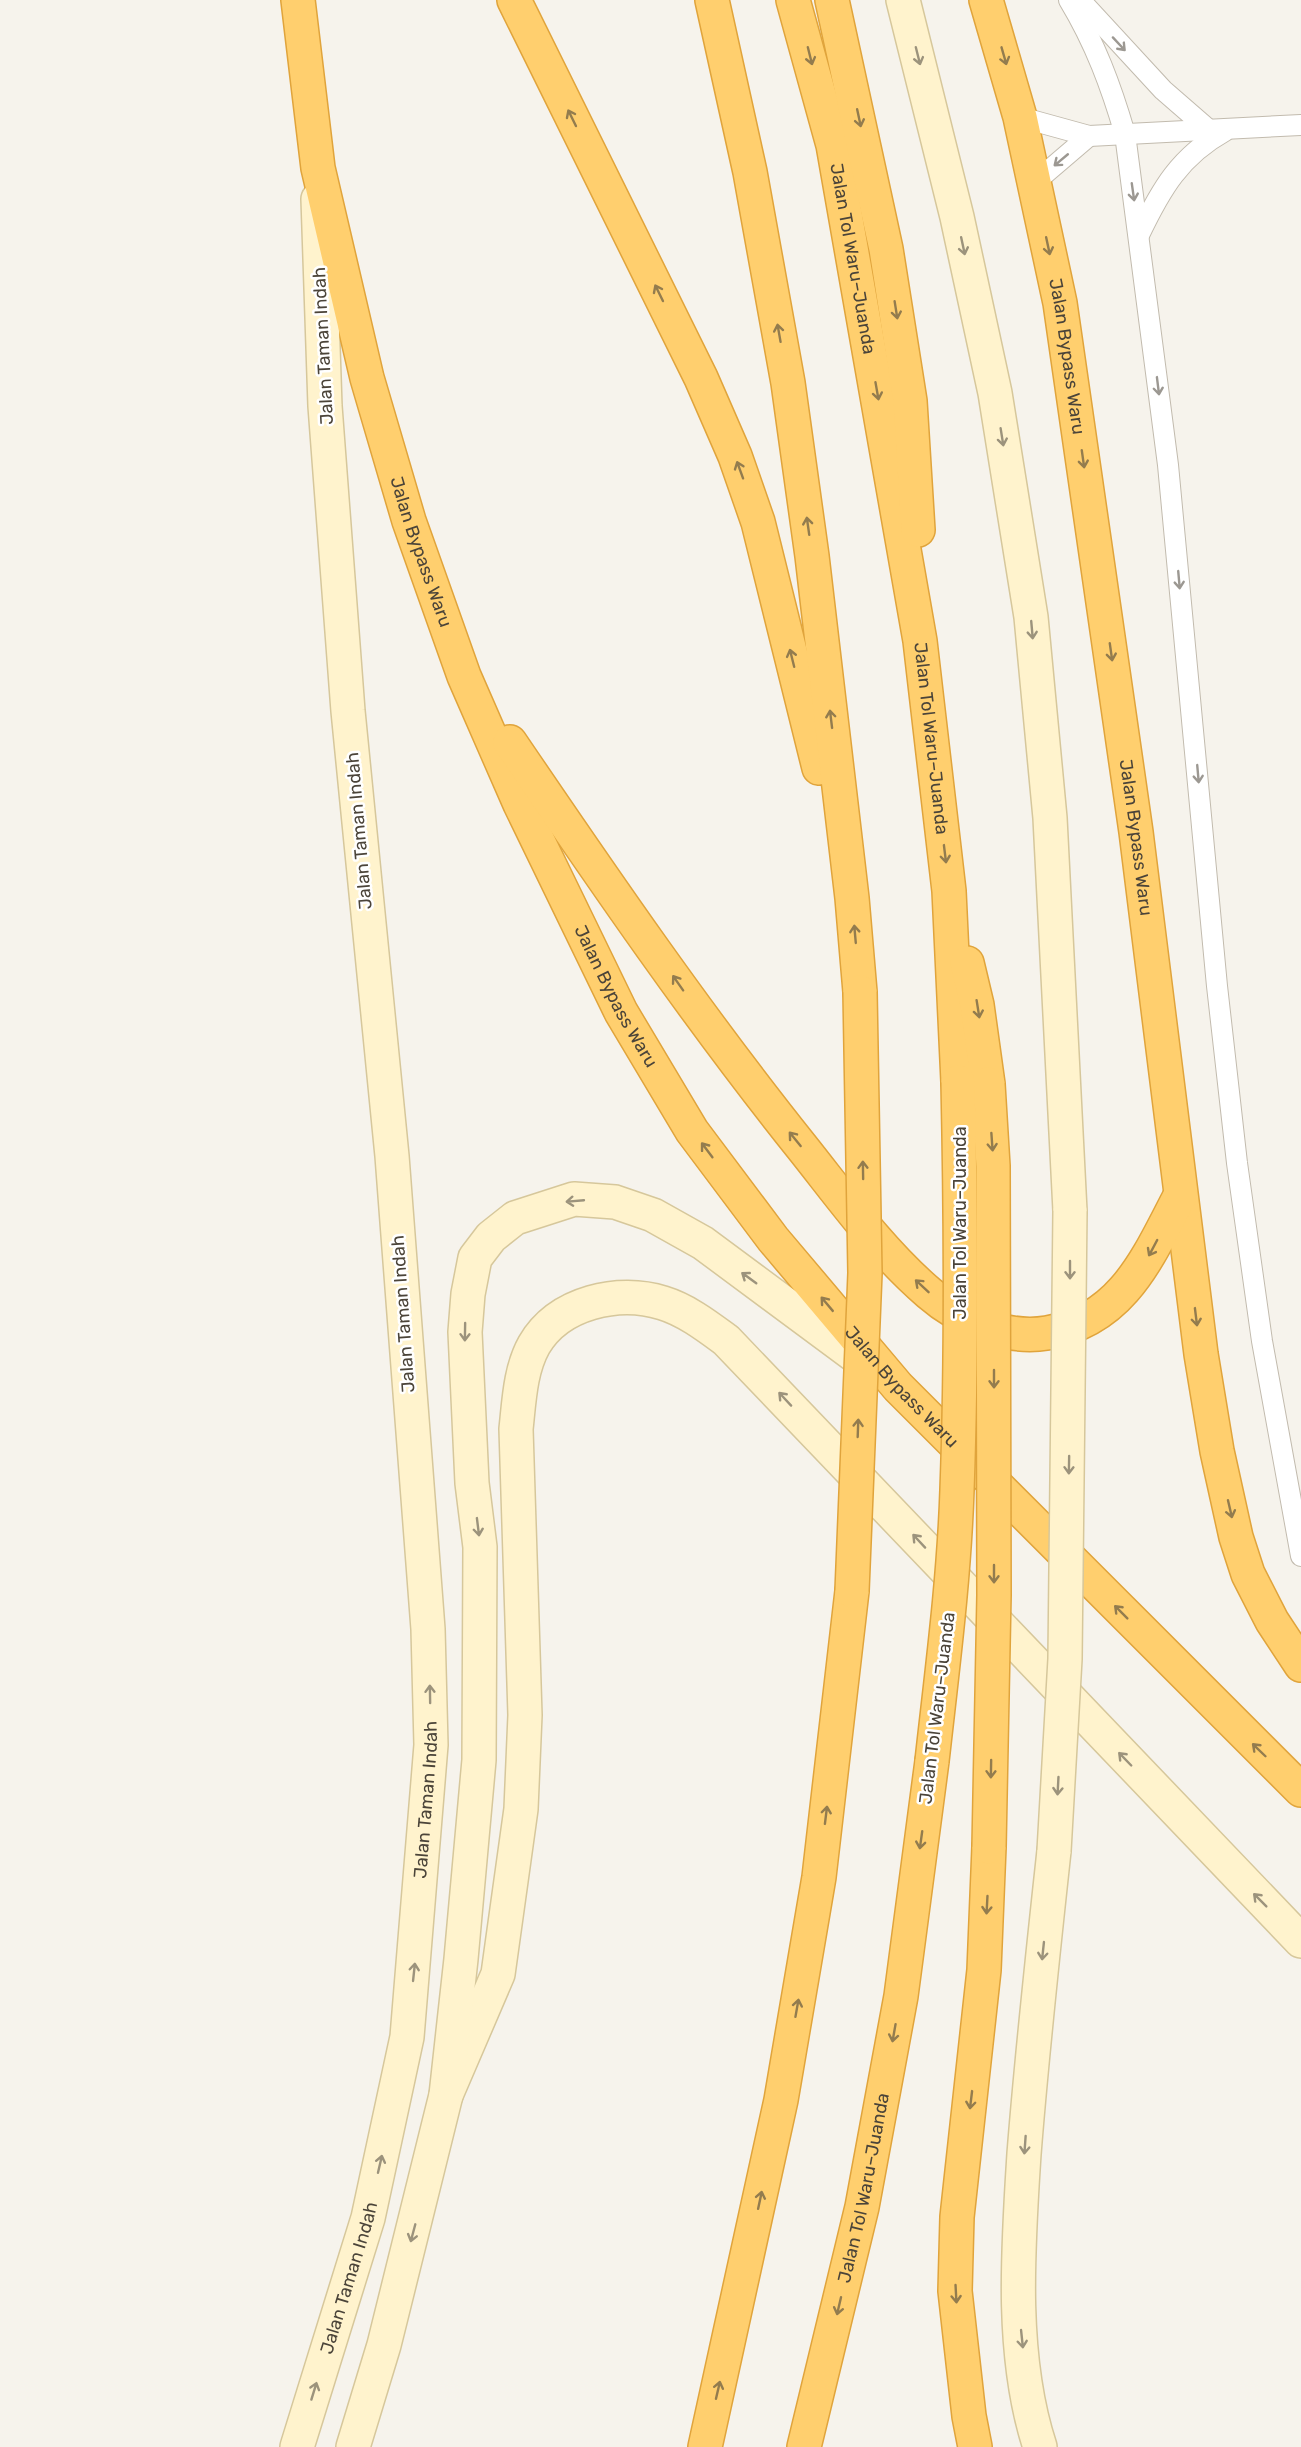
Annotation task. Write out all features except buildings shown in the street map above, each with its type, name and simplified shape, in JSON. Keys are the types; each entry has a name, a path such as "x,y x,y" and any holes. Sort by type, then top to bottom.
{"highway":[{"name":"Jalan Bypass Waru","path":"298,0 318,168 367,378 409,521 464,676 520,804 621,1012 692,1131 773,1239 898,1387 1301,1790"},
{"path":"514,0 701,378 735,456 758,522 852,898"},
{"path":"705,2447 785,2077 819,1877 852,1591 865,1273 860,992 852,898 813,556 788,384 750,172 712,0"},
{"name":"Jalan Tol Waru–Juanda","path":"793,0 833,145 920,641 949,891 978,1005 962,1269 957,1492 948,1624 932,1761 900,1996 862,2207 804,2447"},
{"path":"832,0 886,249 910,401 918,500 920,641"},
{"name":"Jalan Bypass Waru","path":"986,0 1020,117 1060,303 1136,832 1180,1197 1206,1387 1236,1537 1248,1574 1272,1621 1301,1665"},
{"path":"464,676 585,853 756,1089 888,1254 930,1294 967,1319 1006,1332 1046,1333 1074,1324 1100,1313 1124,1293 1144,1265 1180,1197"},
{"path":"973,1083 993,1166 994,1595 984,1970 957,2217 955,2270 961,2351 975,2447"}],"street":[{"path":"903,0 954,205 995,393 1030,617 1050,819 1070,1211 1065,1647 1054,1851 1032,2053 1018,2262 1027,2391 1040,2447"},
{"name":"Jalan Taman Indah","path":"297,2447 368,2218 407,2037 431,1745 428,1629 392,1156 348,711 325,418 319,290 318,168"},
{"path":"353,2447 384,2345 446,2095 478,1760 480,1547 472,1483 465,1332 468,1294 475,1258 492,1237 515,1218 574,1199 615,1203 653,1215 703,1243 898,1387"},
{"path":"446,2095 498,1974 521,1809 525,1715 516,1429 521,1384 534,1346 551,1322 575,1308 604,1299 633,1297 664,1303 695,1319 726,1340 1301,1941"}],"lane":[{"path":"1069,0 1090,34 1110,82 1125,134 1168,465 1217,986 1237,1163 1262,1341 1301,1556"},
{"path":"1080,0 1163,90 1209,130"},
{"path":"1020,117 1089,136 1301,125"},
{"path":"1139,235 1155,201 1176,171 1201,145 1230,129"},
{"path":"1034,183 1089,136"}]}
